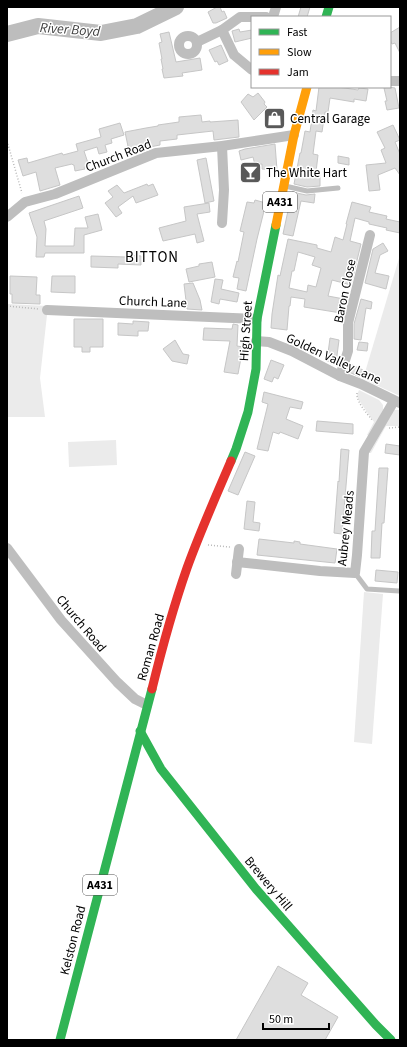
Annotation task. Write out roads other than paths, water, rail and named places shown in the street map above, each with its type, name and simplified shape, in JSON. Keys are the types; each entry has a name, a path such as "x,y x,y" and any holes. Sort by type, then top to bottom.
{"main road":[{"name":"High Street","path":"186,570 197,540 236,449 248,412 256,369 257,319 266,267 294,135 307,88"},
{"name":"Roman Road","path":"140,731 163,645 186,570"},
{"name":"Kelston Road","path":"60,1040 140,731"},
{"name":"Brewery Hill","path":"140,731 161,769 256,889 376,1026 391,1040"}],"street":[{"path":"197,42 222,30 240,17 251,16"},
{"path":"222,30 234,55 251,69"},
{"name":"Church Road","path":"7,217 25,202 55,194 156,153 222,146 294,135"},
{"path":"222,146 224,190 222,223"},
{"name":"Baron Close","path":"340,376 348,351 348,323 370,235"},
{"name":"Church Lane","path":"47,310 257,319"},
{"name":"Golden Valley Lane","path":"256,341 269,342 292,351 340,376 361,384 397,402"},
{"name":"Aubrey Meads","path":"237,562 320,571 355,573 364,452 379,427 397,402"},
{"name":"Church Road","path":"7,548 61,620 134,699 147,705"},
{"path":"236,574 239,549"}],"lane":[{"path":"284,186 307,191 338,188"},
{"path":"355,573 367,589 399,591"}],"waterway":[{"name":"River Boyd","path":"7,34 38,26 101,33 137,26 176,7"}],"place":[{"name":"Central Garage","path":"275,118"},
{"name":"The White Hart","path":"251,172"}],"district":[{"name":"BITTON","path":"152,257"}]}
